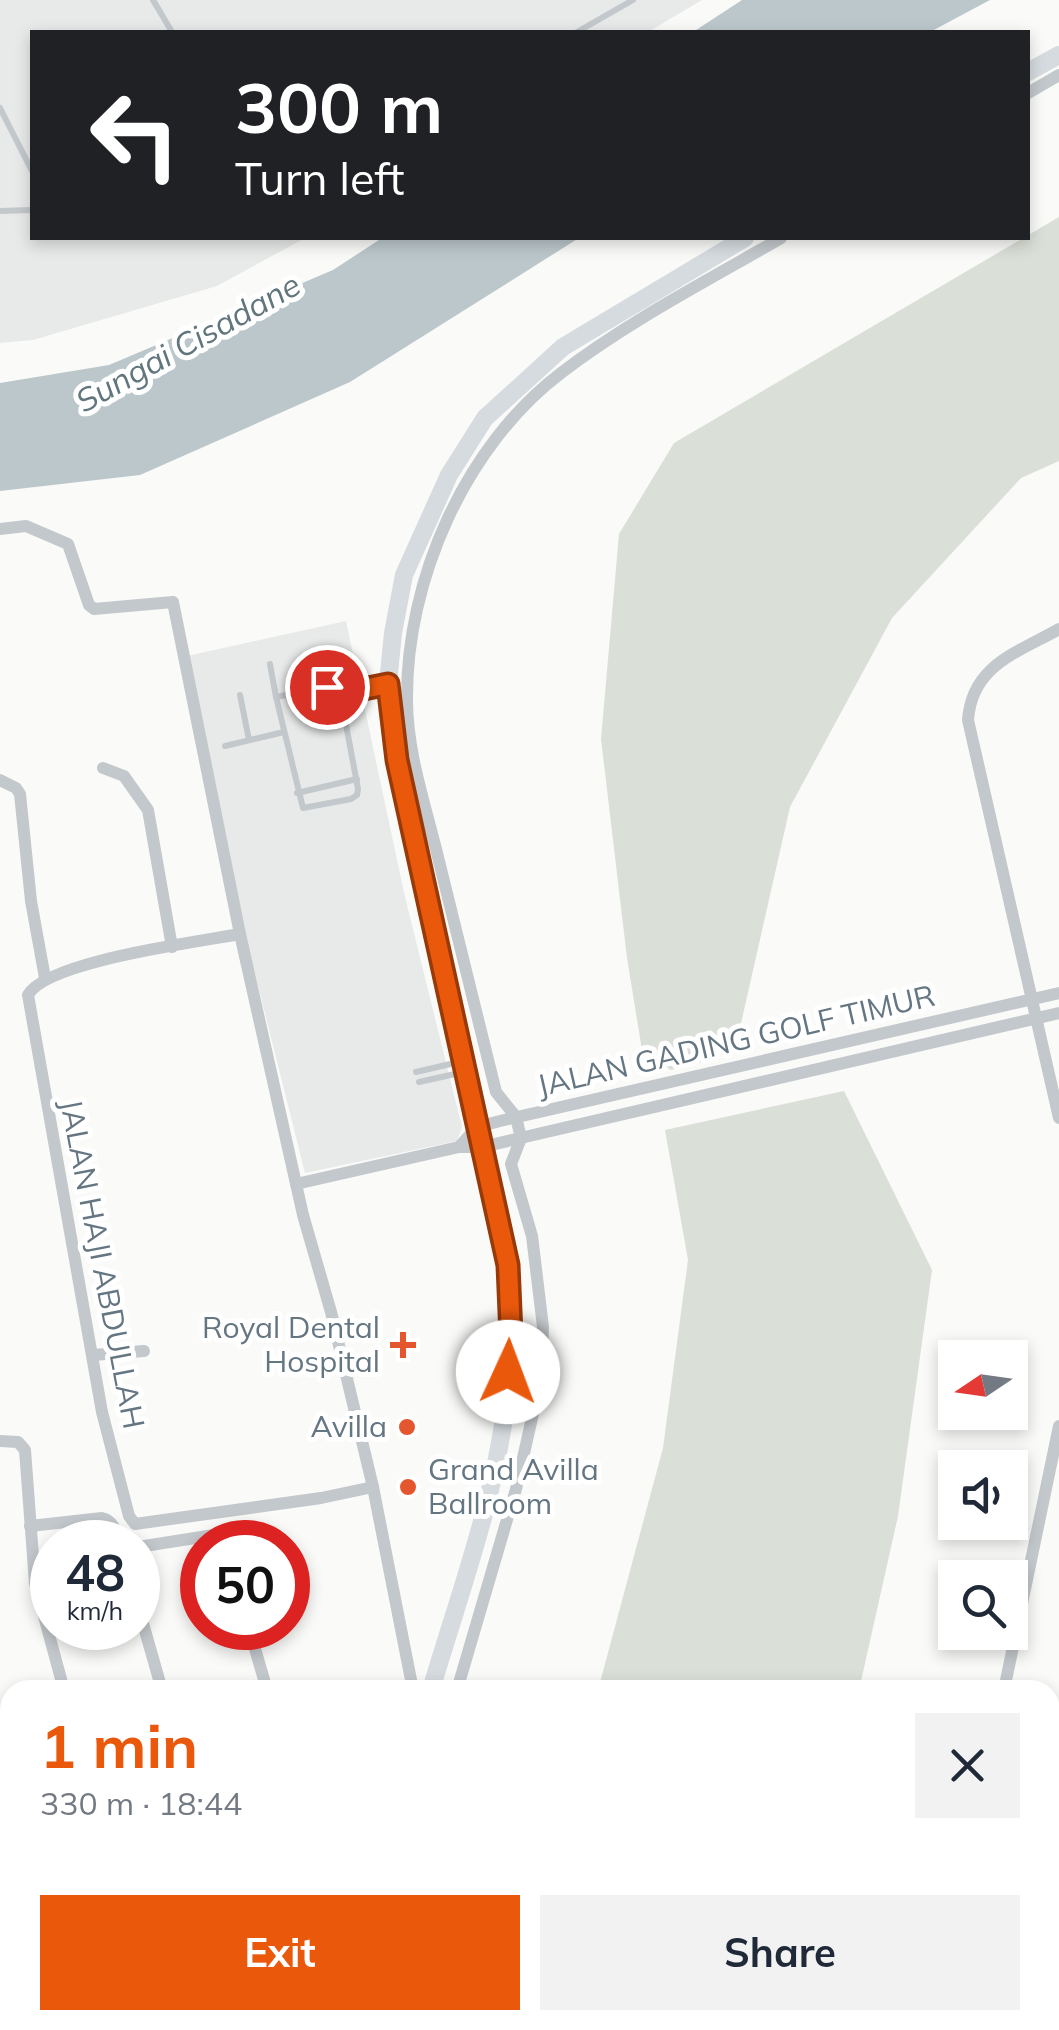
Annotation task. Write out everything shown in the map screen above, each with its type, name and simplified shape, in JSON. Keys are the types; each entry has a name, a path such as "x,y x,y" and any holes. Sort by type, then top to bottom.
{"main road":[{"path":"1030,71 1059,55"},
{"path":"434,1680 491,1485 506,1410 511,1335 508,1265 397,760 388,684 404,575 450,475 485,418 563,347 742,240"}],"street":[{"path":"1030,92 1059,75"},
{"path":"460,1680 516,1489 541,1378 542,1327 532,1236 511,1164 521,1138 516,1117 496,1092 415,764 406,701 412,639 426,577 448,521 477,464 520,409 560,374 614,336 778,240"},
{"path":"0,528 26,526 71,547 89,605 94,608 173,602 240,934 296,1184 373,1487 412,1680"},
{"path":"1059,629 990,668 980,678 969,704 968,720 1059,1118"},
{"path":"103,768 124,776 148,810 172,947"},
{"path":"0,780 20,794 30,901 46,978 83,965 240,934"},
{"name":"JALAN HAJI ABDULLAH","path":"46,978 31,988 27,1004 102,1412 129,1516 135,1524 373,1487"},
{"name":"JALAN GADING GOLF TIMUR","path":"478,1127 1059,994"},
{"name":"JALAN GADING GOLF TIMUR","path":"296,1184 459,1147 482,1147 1059,1012"},
{"path":"459,1147 478,1127"},
{"path":"93,1355 144,1351"},
{"path":"1006,1680 1059,1426"},
{"path":"0,1441 18,1442 25,1450 30,1526"},
{"path":"53,1650 61,1680"},
{"path":"151,1650 159,1680"},
{"path":"255,1650 264,1680"}],"lane":[{"path":"154,0 171,30"},
{"path":"580,30 633,0"},
{"path":"0,108 30,166"},
{"path":"0,211 30,210"},
{"path":"270,664 296,793 303,808 357,796 339,694"},
{"path":"276,698 327,687 339,694 388,684"},
{"path":"240,695 249,740"},
{"path":"225,746 284,732"},
{"path":"296,793 357,779"},
{"path":"416,1072 464,1066"},
{"path":"419,1082 464,1066"}],"shaded area":[{"path":"0,0 702,0 651,30 30,30 30,240 301,240 217,286 33,340 0,343"},
{"path":"1059,217 1059,461 1021,478 892,618 790,807 737,1041 705,1061 671,1070 642,1050 601,739 619,534 674,443 1020,240 1030,240 1030,234"},
{"path":"346,621 405,897 462,1127 457,1141 305,1173 245,934 187,656"},
{"path":"844,1091 932,1270 898,1516 861,1680 601,1680 663,1448 688,1260 665,1130"}],"water":[{"path":"742,0 990,0 934,30 696,30"},
{"name":"Sungai Cisadane","path":"379,240 576,240 350,382 140,475 0,491 0,383 109,365 333,270"}],"place":[{"name":"Royal Dental Hospital","path":"403,1345"},
{"name":"Avilla","path":"407,1427"},
{"name":"Grand Avilla Ballroom","path":"408,1487"}],"route":[{"path":"327,687 339,694 388,684 397,760 508,1265 508,1372"}]}
